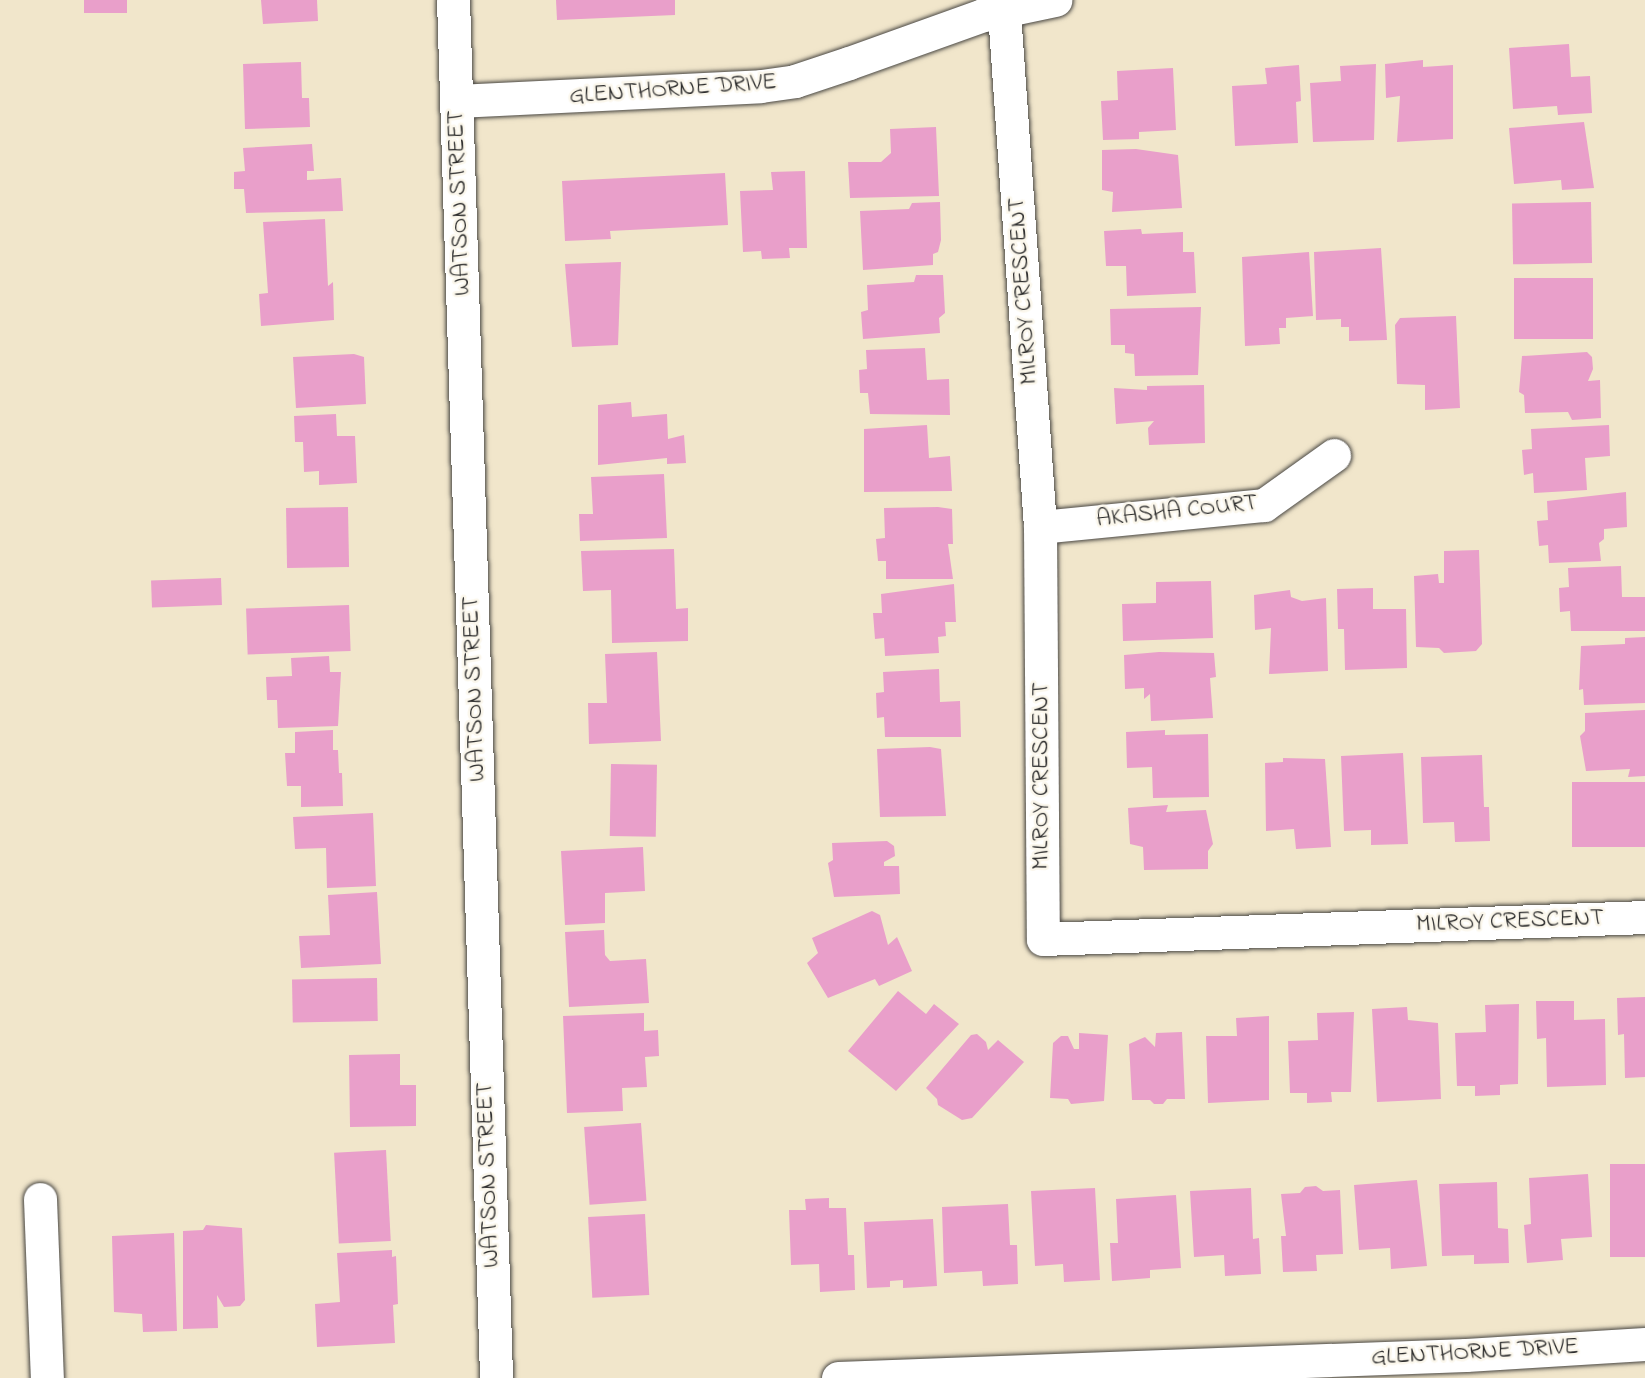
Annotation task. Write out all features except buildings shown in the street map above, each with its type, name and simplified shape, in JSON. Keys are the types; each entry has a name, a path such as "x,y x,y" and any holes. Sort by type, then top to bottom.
{"street":[{"name":"WATSON STREET","path":"453,0 496,1378"},
{"name":"GLENTHORNE DRIVE","path":"457,101 761,86 795,81 983,15 1055,0"},
{"name":"MILROY CRESCENT","path":"1004,12 1040,526 1043,939 1645,917"},
{"name":"AKASHA COURT","path":"1040,526 1264,506 1334,455"},
{"path":"40,1199 47,1378"},
{"name":"GLENTHORNE DRIVE","path":"838,1378 1467,1366 1645,1344"}]}
